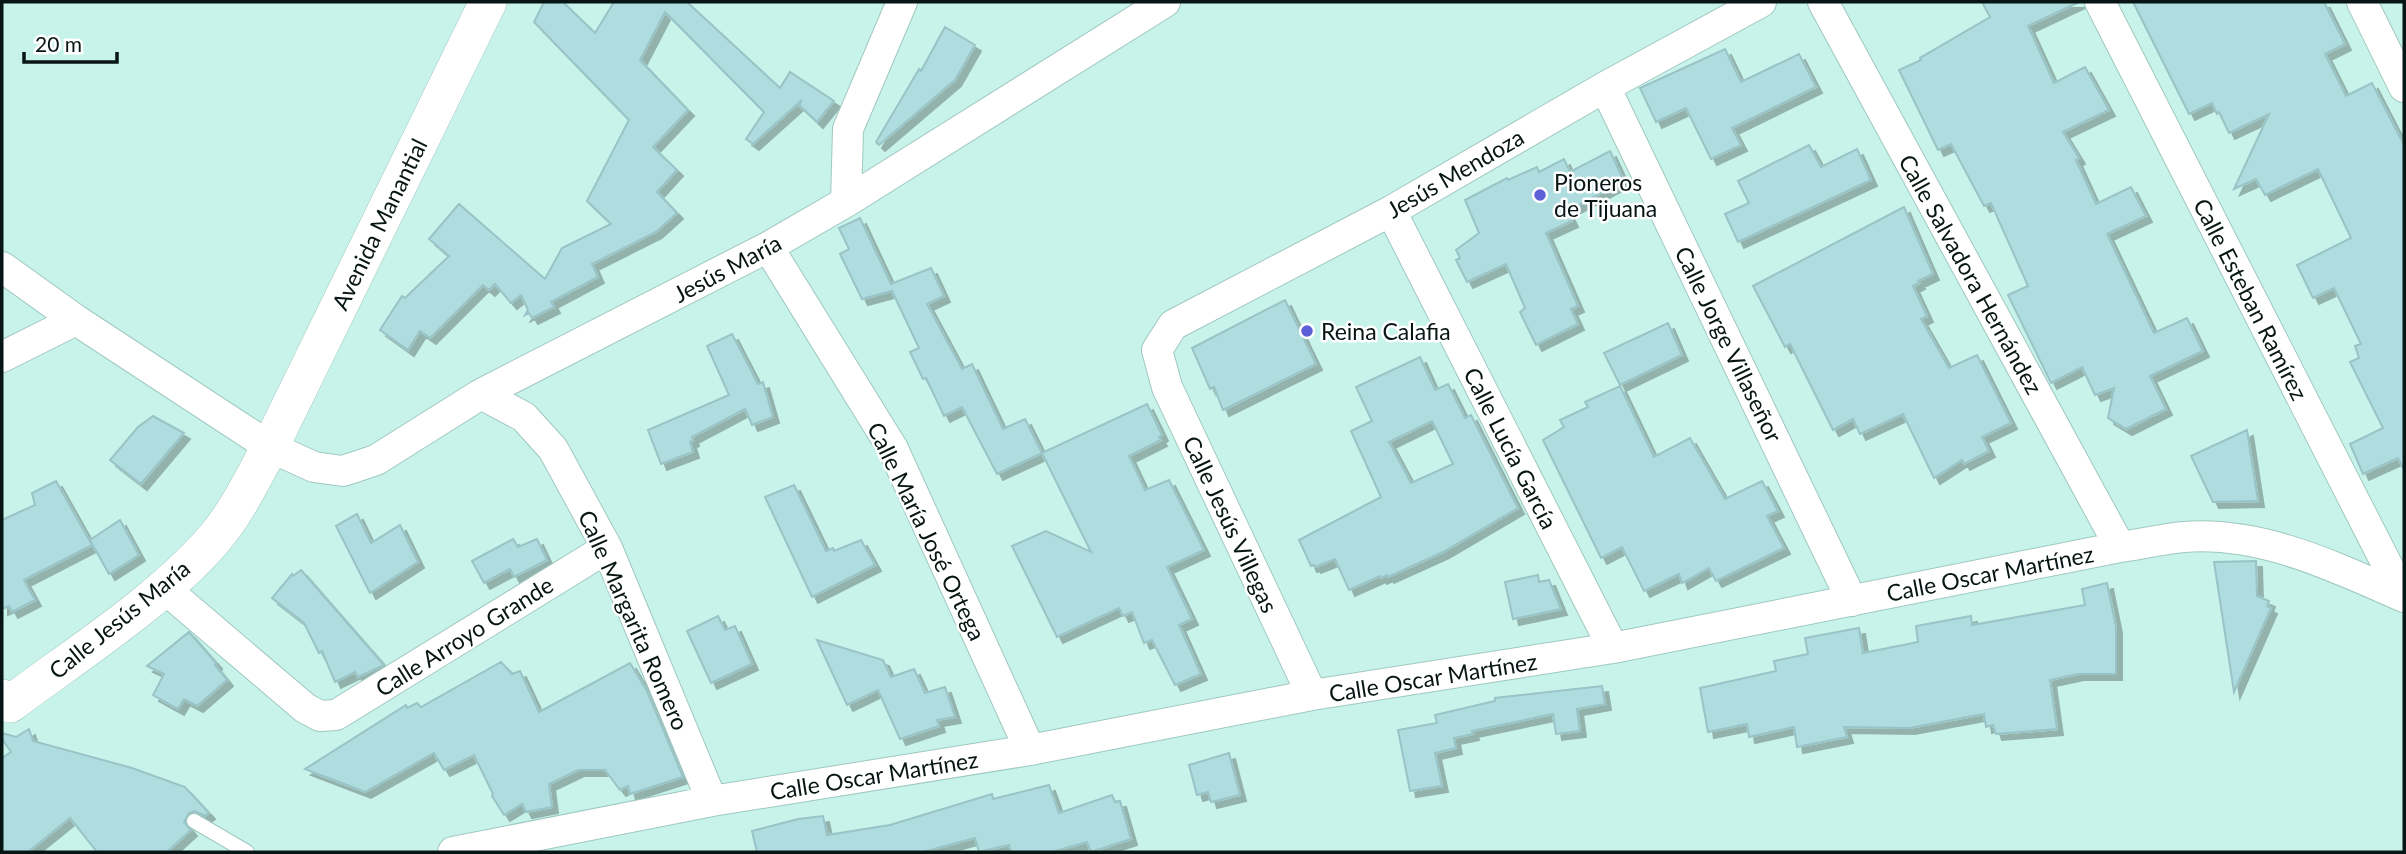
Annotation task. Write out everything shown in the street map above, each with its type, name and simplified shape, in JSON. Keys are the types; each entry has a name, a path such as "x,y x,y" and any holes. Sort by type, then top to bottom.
{"street":[{"name":"Avenida Manantial","path":"270,447 488,2"},
{"path":"846,202 848,129 902,2"},
{"name":"Jesús María","path":"2,267 76,320 270,447 314,467 343,471 376,460 481,394 768,247 846,202 1165,2"},
{"name":"Jesús Mendoza","path":"1157,351 1173,325 1391,211 1605,87 1761,2"},
{"name":"Calle Salvadora Hernández","path":"1823,2 2120,547"},
{"name":"Calle Esteban Ramírez","path":"2100,2 2403,597"},
{"path":"2362,2 2404,87"},
{"name":"Calle Jorge Villaseñor","path":"1605,87 1852,601"},
{"name":"Calle Lucía García","path":"1391,211 1613,648"},
{"name":"Calle María José Ortega","path":"768,247 893,449 1030,750"},
{"path":"2,357 76,320"},
{"name":"Calle Jesús Villegas","path":"1157,351 1167,387 1312,695"},
{"name":"Calle Margarita Romero","path":"481,394 524,417 553,449 607,548 712,801"},
{"name":"Calle Jesús María","path":"5,704 164,588 215,538 270,447"},
{"name":"Calle Oscar Martínez","path":"453,852 712,801 1030,750 1312,695 1613,648 2120,547 2185,537 2244,540 2305,554 2403,597"},
{"name":"Calle Arroyo Grande","path":"164,588 305,708 320,716 336,715 607,548"}],"lane":[{"path":"194,821 247,852"}],"building":[{"path":"544,2 563,2 595,33 614,2 687,2 780,88 790,72 834,101 817,122 799,105 802,100 753,144 746,139 764,112 665,12 640,60 688,110 653,147 677,170 657,192 677,213 656,232 592,264 598,277 551,302 554,307 532,318 529,313 525,315 528,310 521,295 511,303 495,284 489,290 483,285 430,338 420,331 408,350 380,330 402,296 405,298 449,256 429,239 459,204 545,279 562,248 611,224 587,201 629,120 534,22"},
{"path":"1982,2 2079,2 2028,26 2054,83 2085,67 2109,110 2063,132 2079,158 2076,160 2096,204 2131,187 2146,216 2107,234 2154,333 2187,318 2203,351 2150,376 2166,409 2126,429 2108,418 2114,388 2095,395 2082,367 2051,383 2008,295 2028,286 1991,203 1984,206 1951,144 1938,150 1899,70 1921,60 1920,58 1990,17"},
{"path":"2133,2 2324,2 2345,44 2325,54 2346,96 2372,83 2404,145 2404,470 2398,458 2363,474 2350,444 2383,428 2350,362 2359,358 2355,346 2361,344 2334,288 2313,298 2297,265 2351,238 2318,169 2265,195 2256,179 2234,189 2269,114 2229,133 2212,103 2189,114"},
{"path":"945,27 975,45 955,80 879,145 876,142"},
{"path":"1725,49 1741,82 1799,54 1816,87 1732,128 1741,145 1711,159 1686,108 1656,122 1640,88"},
{"path":"1809,145 1821,167 1857,149 1871,180 1738,242 1725,214 1749,203 1738,181"},
{"path":"1610,151 1624,181 1567,211 1572,221 1546,233 1578,306 1571,309 1578,324 1536,345 1520,312 1525,308 1506,264 1467,282 1456,260 1460,258 1456,250 1479,233 1465,200 1507,178 1508,180 1537,167 1539,172 1564,159 1570,172"},
{"path":"1904,207 1933,274 1913,286 1927,316 1921,319 1949,368 1977,355 2011,423 1982,437 1989,451 1964,464 1962,460 1934,478 1903,414 1860,434 1853,419 1833,430 1790,344 1785,347 1753,286"},
{"path":"860,218 891,284 931,268 944,296 927,304 962,369 972,364 1003,429 1025,419 1042,453 997,474 962,407 944,416 910,352 919,348 892,291 862,299 840,254 849,249 839,228"},
{"path":"1285,300 1316,364 1223,410 1214,387 1210,389 1192,348"},
{"path":"1668,323 1682,355 1620,385 1604,353"},
{"path":"732,334 758,384 763,382 773,417 752,425 745,409 692,437 690,442 693,452 661,464 648,430 729,395 707,346"},
{"path":"1420,357 1435,390 1448,384 1465,418 1471,415 1518,508 1443,552 1388,577 1380,576 1349,590 1335,559 1311,566 1299,540 1381,497 1351,431 1372,421 1356,387","holes":["1432,421 1453,464 1411,483 1389,442"]},
{"path":"1620,386 1654,457 1690,438 1725,499 1762,481 1778,511 1767,516 1784,548 1716,581 1709,568 1682,583 1679,574 1644,591 1622,547 1601,558 1543,440 1564,427 1560,420 1588,407 1585,402"},
{"path":"1147,404 1162,435 1159,437 1161,440 1129,456 1145,490 1169,480 1204,550 1167,567 1192,619 1179,625 1201,674 1175,685 1152,640 1144,643 1132,612 1123,616 1119,608 1057,637 1012,546 1046,531 1091,552 1042,453"},
{"path":"153,416 184,433 141,484 110,460 138,427"},
{"path":"2247,430 2258,501 2213,502 2191,456"},
{"path":"56,481 92,545 24,580 35,600 12,612 9,606 2,609 2,520 35,505 32,493"},
{"path":"794,485 826,551 833,548 834,551 861,540 875,565 812,597 765,497"},
{"path":"357,514 371,543 400,525 418,562 370,593 336,526"},
{"path":"120,520 139,555 109,574 90,540"},
{"path":"513,539 518,547 537,539 547,560 514,577 510,569 484,583 472,561"},
{"path":"2256,561 2257,596 2269,601 2267,606 2271,608 2234,692 2214,562"},
{"path":"301,570 384,665 358,677 355,672 335,682 322,651 319,653 304,623 272,598 292,574 293,576"},
{"path":"1538,575 1539,582 1549,580 1561,609 1513,619 1505,582"},
{"path":"2107,583 2116,627 2116,674 2078,674 2050,680 2057,729 1996,734 1993,725 1986,727 1984,714 1909,728 1844,727 1847,737 1797,747 1794,727 1749,737 1747,724 1708,732 1700,688 1776,671 1774,661 1808,654 1805,638 1859,628 1863,653 1918,642 1916,626 1971,616 1972,625 2085,605 2082,589"},
{"path":"718,616 725,630 735,626 752,664 711,683 687,631"},
{"path":"189,632 227,680 197,706 184,699 178,709 153,695 164,674 147,666"},
{"path":"817,640 883,660 891,677 914,669 925,693 945,687 955,717 937,720 939,726 900,739 878,690 847,705"},
{"path":"501,662 512,674 520,671 539,712 630,663 647,691 683,777 630,794 628,786 620,790 605,770 578,770 549,784 552,807 526,812 522,804 504,815 492,796 474,755 444,770 434,753 365,792 305,769 406,705 407,708 417,703 421,707"},
{"path":"1602,686 1605,704 1577,709 1580,731 1556,734 1553,714 1472,731 1473,734 1454,738 1456,748 1435,753 1442,786 1410,791 1398,730 1437,723 1435,715 1495,701 1495,698"},
{"path":"29,729 33,741 132,768 185,787 209,813 205,816 195,811 189,813 184,822 191,830 167,852 97,852 70,818 28,852 2,852 2,758 11,752 2,739 2,733 16,737"},
{"path":"1229,753 1240,795 1211,802 1208,792 1197,795 1189,765"},
{"path":"1049,785 1059,813 1112,795 1115,802 1120,801 1131,839 1091,852 1087,842 1052,852 1011,852 1009,845 979,852 975,838 923,852 757,852 752,831 798,819 823,816 827,835 890,825 992,794 993,799"}],"place":[{"name":"Pioneros de Tijuana","path":"1540,195"},
{"name":"Reina Calafia","path":"1307,331"}]}
